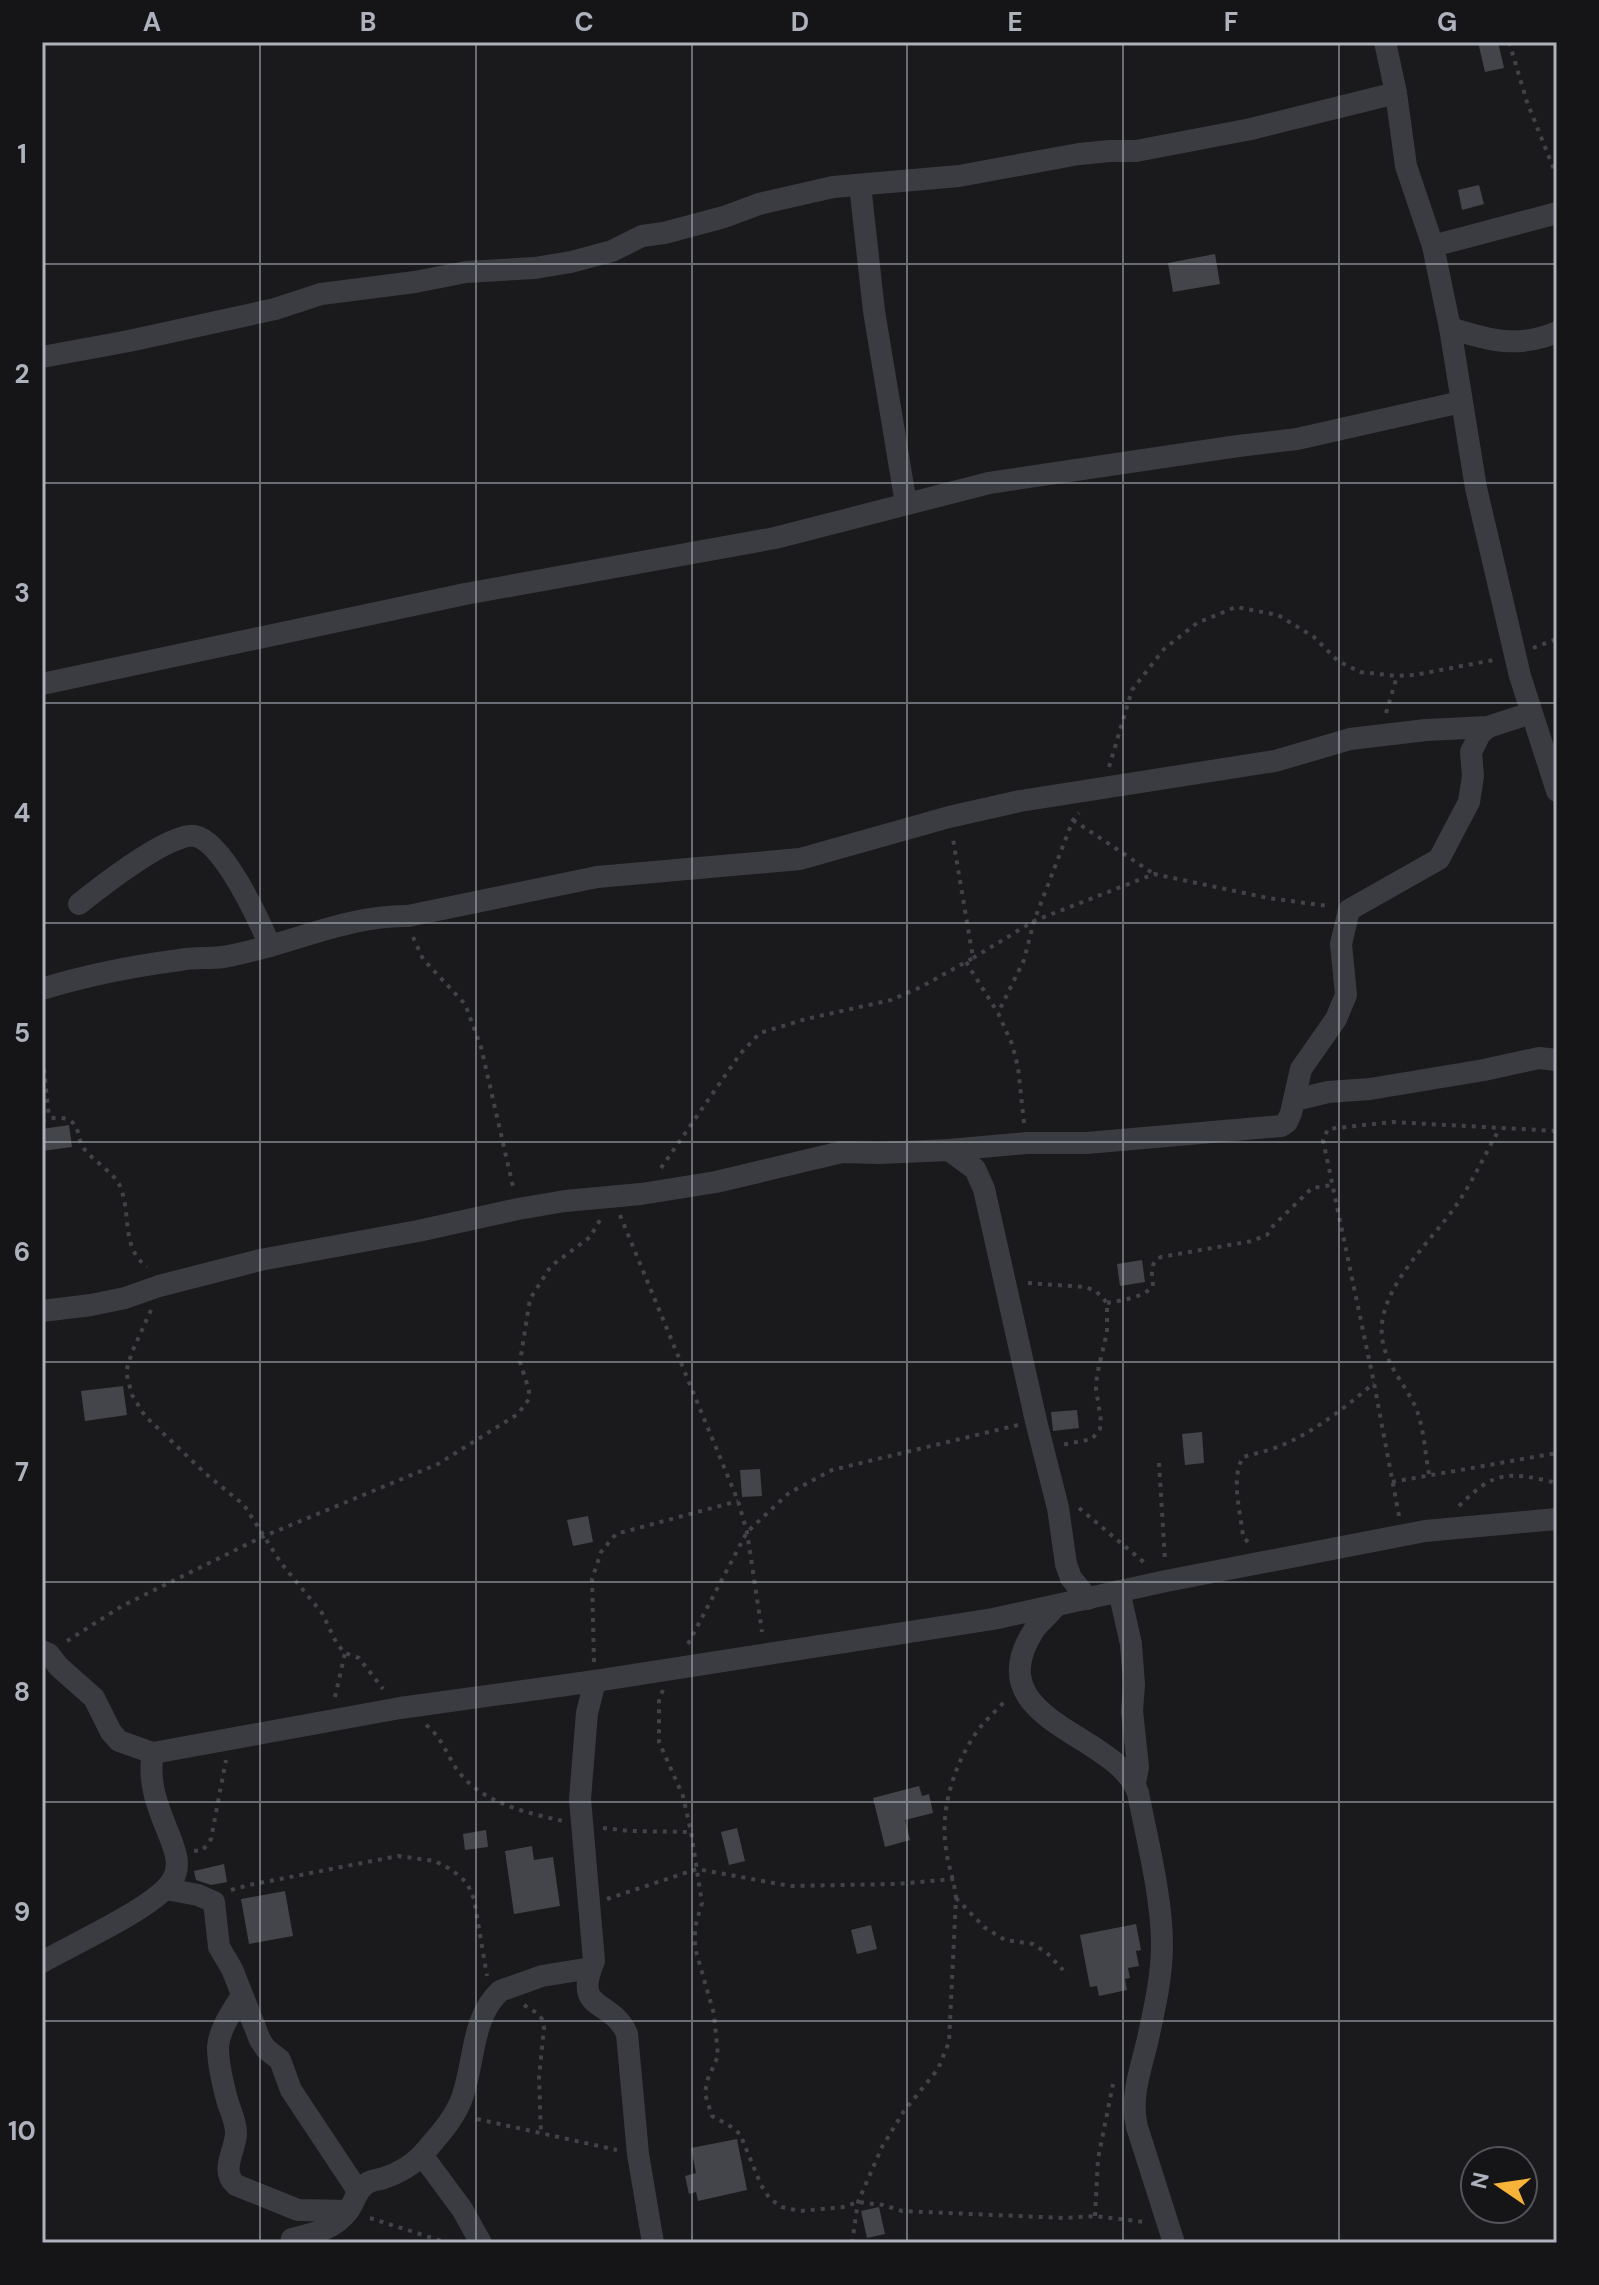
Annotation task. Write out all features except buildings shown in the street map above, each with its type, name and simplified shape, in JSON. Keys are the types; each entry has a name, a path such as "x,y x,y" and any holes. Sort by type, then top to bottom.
{"street":[{"path":"1385,42 1406,166 1433,246 1450,328 1476,488 1515,655 1557,791"},
{"path":"42,357 275,309 321,294 466,272 535,268 571,262 612,251 642,236 664,233 759,204 833,187 903,183 1079,154 1136,151 1251,129 1396,93"},
{"path":"860,185 874,311 906,504"},
{"path":"1433,246 1557,213"},
{"path":"1450,328 1491,341 1510,343 1557,332"},
{"path":"42,684 465,594 775,538 989,483 1297,439 1461,402"},
{"path":"42,989 108,972 183,959 220,957 388,915 408,916 597,877 800,859 949,817 1048,796 1275,761 1350,739 1488,727 1531,713"},
{"path":"42,1311 125,1298 260,1260 518,1209 716,1182 842,1152 1087,1143 1281,1126 1287,1122 1295,1100 1301,1069 1336,1019 1346,995 1341,944 1349,910 1439,859 1469,802 1473,776 1471,752 1480,734 1488,727"},
{"path":"79,904 110,879 171,841 187,835 198,836 213,846 247,897 270,946"},
{"path":"1295,1100 1484,1070 1539,1058 1557,1060"},
{"path":"979,1176 995,1145"},
{"path":"949,1150 975,1169 984,1189 1053,1486 1066,1564 1071,1578 1088,1599"},
{"path":"45,1652 94,1698 119,1741 153,1753 400,1708 993,1619 1166,1581 1414,1533 1557,1519"},
{"path":"1119,1591 1131,1644 1132,1711 1138,1767 1135,1783 1153,1873 1162,1944 1154,2008 1134,2109 1172,2235"},
{"path":"1055,1607 1035,1628 1025,1648 1020,1664 1021,1683 1030,1699 1053,1722 1109,1758 1135,1783"},
{"path":"595,1681 587,1713 580,1799 594,1961 586,1981 592,2000 617,2017 627,2034 638,2154 653,2243"},
{"path":"42,1962 128,1916 166,1889 174,1879 176,1853 152,1785 150,1766 153,1753"},
{"path":"166,1889 210,1898 215,1904 219,1947 232,1969 260,2040 280,2060 291,2090 353,2201"},
{"path":"285,2242 320,2232 334,2224 370,2181 386,2178 412,2165 422,2155 455,2114 467,2081 481,2017 500,1991 542,1976 591,1968"},
{"path":"241,1997 218,2045 223,2084 236,2133 227,2170 230,2180 298,2210 353,2201"},
{"path":"422,2155 462,2209 481,2243"}],"path":[{"path":"1509,42 1527,102 1557,177"},
{"path":"998,1013 1024,960 1034,921 1073,820 1102,789 1132,690 1164,649 1197,623 1236,607 1278,615 1314,637 1338,661 1360,672 1397,676 1443,671 1515,655 1557,639"},
{"path":"1380,735 1397,676"},
{"path":"949,817 973,958"},
{"path":"1073,820 1154,874 1268,898 1349,910"},
{"path":"641,1194 740,1054 760,1033 891,1000 921,987 1034,921 1154,874"},
{"path":"408,916 412,935 423,959 465,1004 481,1047 518,1209"},
{"path":"966,962 998,1013 1012,1044 1018,1067 1027,1143"},
{"path":"42,1049 49,1118"},
{"path":"42,1121 49,1118 73,1123 85,1150 120,1184 133,1253 156,1275 159,1286 126,1372 132,1395 145,1416 244,1505 262,1537 322,1613 337,1644 345,1653 359,1658 400,1708 434,1731 461,1775 484,1793 518,1811 581,1826 691,1832"},
{"path":"1557,1131 1392,1122 1328,1129 1323,1140 1392,1482 1414,1533 1453,1512 1473,1491 1491,1479 1509,1474 1557,1483"},
{"path":"1429,1474 1416,1409 1392,1367 1383,1345 1381,1325 1387,1301 1455,1207 1500,1128"},
{"path":"1107,1303 1148,1291 1153,1286 1154,1260 1252,1241 1267,1235 1312,1188 1332,1185"},
{"path":"613,1197 738,1501 747,1532 765,1654"},
{"path":"45,1652 122,1606 262,1537 438,1464 518,1414 529,1399 520,1362 530,1299 551,1266 590,1237 613,1197"},
{"path":"1006,1282 1085,1287 1096,1291 1107,1303 1107,1332 1096,1389 1100,1429 1092,1439 1044,1450"},
{"path":"1265,1563 1243,1537 1237,1468 1243,1457 1283,1445 1307,1432 1336,1414 1374,1383"},
{"path":"1036,1421 832,1470 789,1493 747,1532 659,1699 659,1742 683,1796 702,1903 695,1927 695,1948 714,2014 718,2056 705,2094 712,2116 740,2134 761,2185 770,2199 782,2207 800,2211 843,2207 858,2202 902,2211 1064,2218 1095,2216 1148,2223 1172,2235"},
{"path":"1392,1482 1557,1453"},
{"path":"1159,1463 1166,1581"},
{"path":"1053,1486 1166,1581"},
{"path":"595,1681 592,1579 601,1552 616,1534 738,1501"},
{"path":"329,1721 345,1653"},
{"path":"852,2243 858,2202 882,2147 904,2111 938,2069 949,2042 956,1898 946,1849 945,1819 954,1773 975,1735 1021,1683"},
{"path":"176,1853 203,1850 211,1839 230,1738"},
{"path":"210,1898 249,1885 398,1856 435,1861 452,1870 467,1883 474,1899 489,1982 542,2019 544,2050 539,2077 541,2134"},
{"path":"590,1904 697,1869 790,1886 897,1884 954,1879"},
{"path":"956,1898 984,1927 1005,1940 1033,1944 1063,1970"},
{"path":"1095,2216 1098,2159 1109,2093 1114,2081"},
{"path":"455,2114 638,2154"},
{"path":"353,2201 448,2243"}]}
